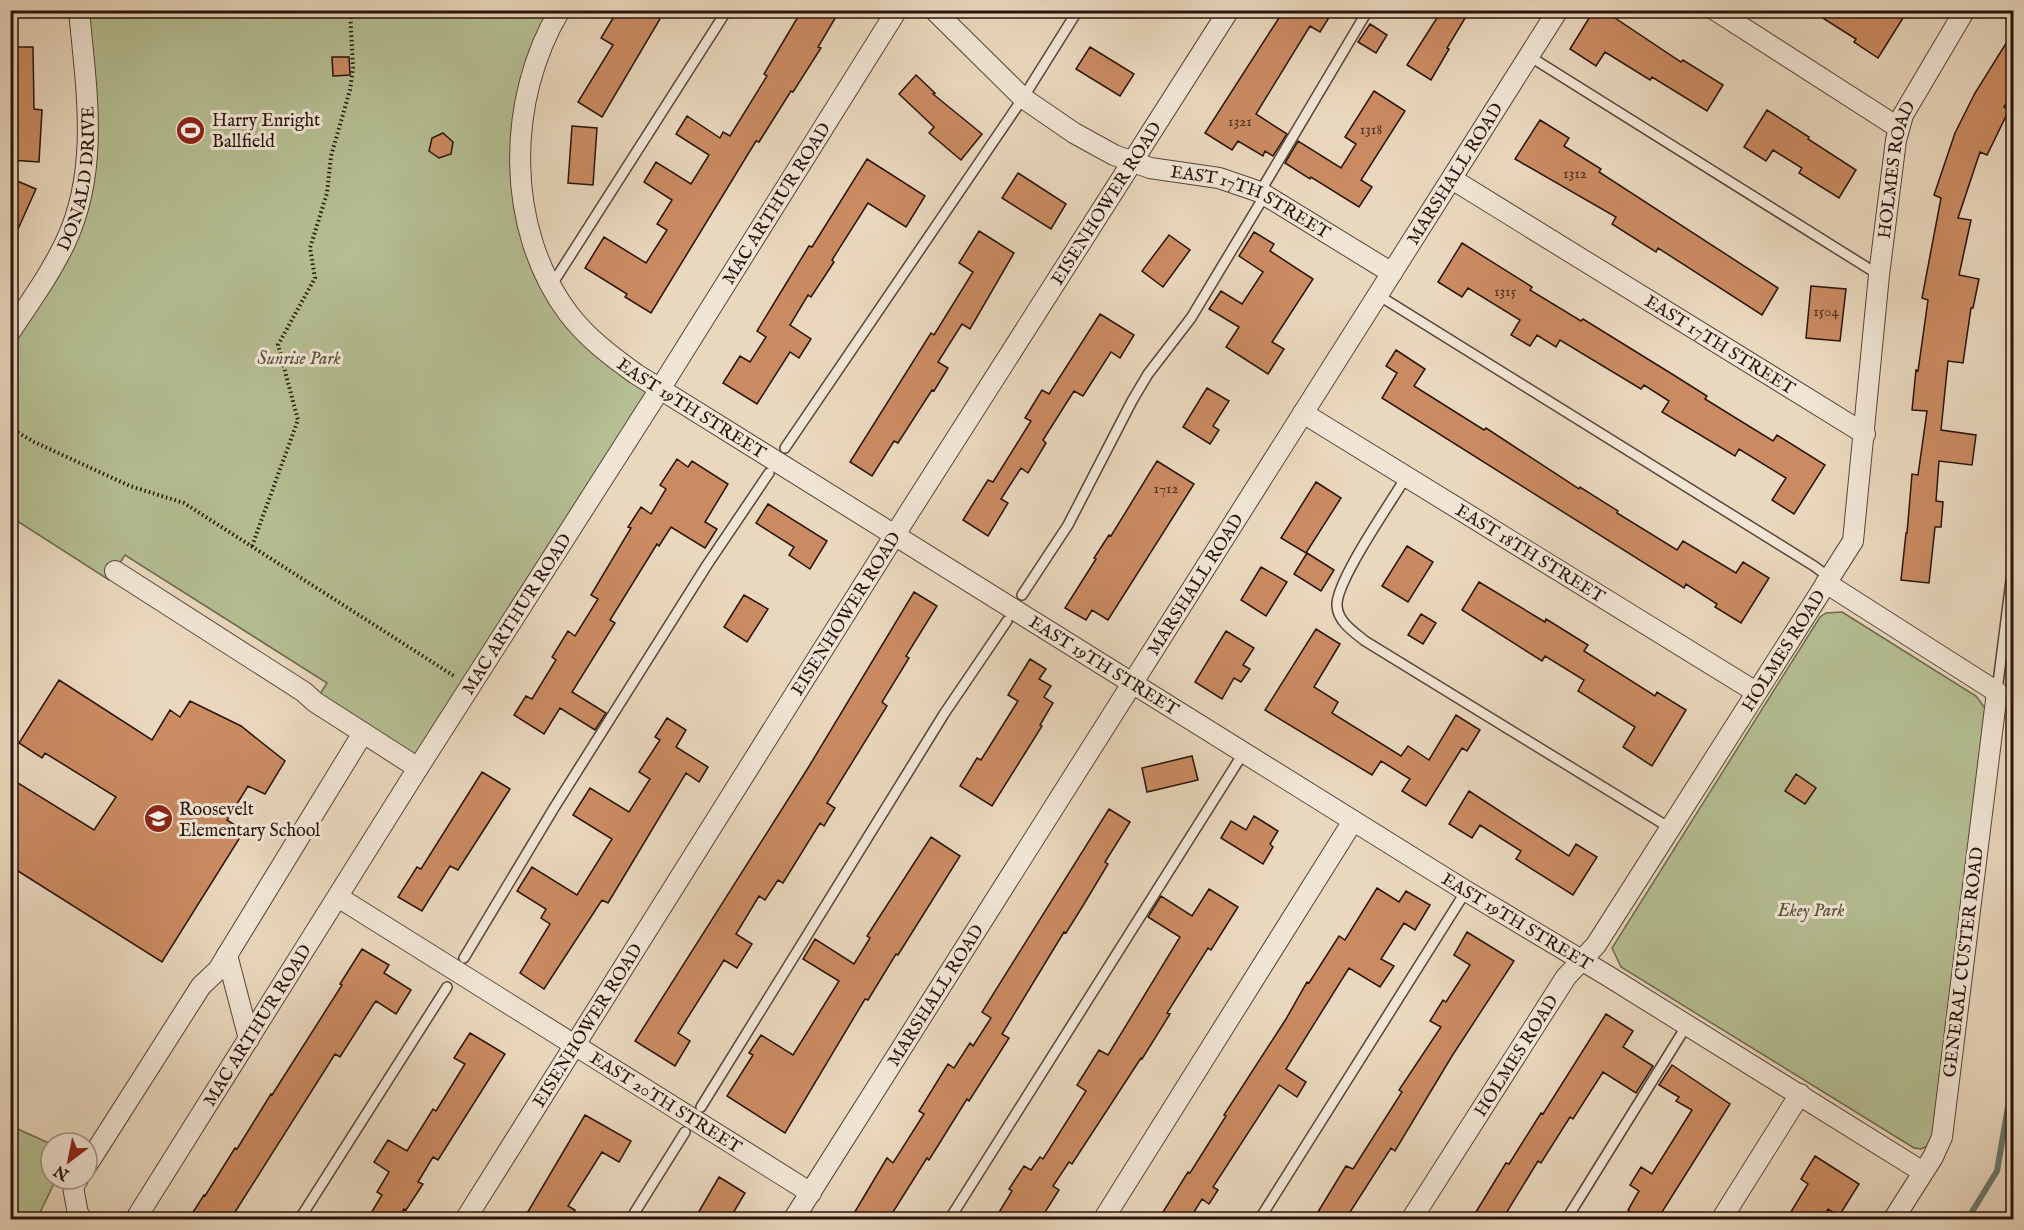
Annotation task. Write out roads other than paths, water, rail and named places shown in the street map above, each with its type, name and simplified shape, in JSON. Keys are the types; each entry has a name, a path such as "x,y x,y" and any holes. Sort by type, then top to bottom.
{"street":[{"name":"DONALD DRIVE","path":"10,332 65,243 85,183 88,130 80,10"},
{"name":"EAST 19TH STREET","path":"560,10 537,62 526,102 520,142 521,183 527,224 551,286 568,313 610,356 1353,821 1800,1094 1923,1172"},
{"name":"MAC ARTHUR ROAD","path":"135,1220 897,10"},
{"name":"EAST 17TH STREET","path":"934,10 1023,98 1074,133 1131,162 1150,168 1220,178 1263,194 1392,273"},
{"name":"EISENHOWER ROAD","path":"465,1220 895,535 1229,10"},
{"name":"MARSHALL ROAD","path":"793,1220 1558,10"},
{"path":"1714,10 1899,128"},
{"name":"HOLMES ROAD","path":"1412,1220 1566,977 1596,945 1853,541 1880,275 1899,128 1907,108 1965,10"},
{"name":"EAST 17TH STREET","path":"1452,178 1865,434"},
{"name":"EAST 18TH STREET","path":"1303,413 1756,692"},
{"path":"115,571 418,768"},
{"path":"1828,580 1997,692"},
{"name":"GENERAL CUSTER ROAD","path":"1893,1220 1942,1137 1997,692"},
{"path":"99,1146 201,986 218,970 363,734"},
{"path":"1103,1220 1353,821"},
{"name":"EAST 20TH STREET","path":"338,897 811,1192"},
{"path":"227,955 249,1039"},
{"path":"1721,1220 1800,1094"},
{"path":"74,1191 78,1214 83,1220"}],"lane":[{"path":"551,286 727,10"},
{"path":"785,448 1023,98 1078,10"},
{"path":"1022,595 1068,525 1148,374 1191,318 1368,10"},
{"path":"1529,56 1880,275"},
{"path":"1378,295 1814,566 1828,580"},
{"path":"464,958 554,808 700,575 769,473"},
{"path":"1406,477 1344,579 1336,605 1344,623 1365,641 1670,828"},
{"path":"1997,692 2013,557"},
{"path":"701,1107 944,714 1007,621"},
{"path":"949,1220 1145,913 1244,752"},
{"path":"1259,1220 1466,891"},
{"path":"298,1220 447,987"},
{"path":"1566,1220 1687,1025"},
{"path":"630,1220 685,1132"}],"waterway":[{"path":"1967,1220 1997,1171 2014,1072"}],"place":[{"name":"Harry Enright Ballfield","path":"191,130"},
{"name":"Roosevelt Elementary School","path":"158,819"}],"park label":[{"name":"Sunrise Park","path":"299,358"},
{"name":"Ekey Park","path":"1811,910"}]}
